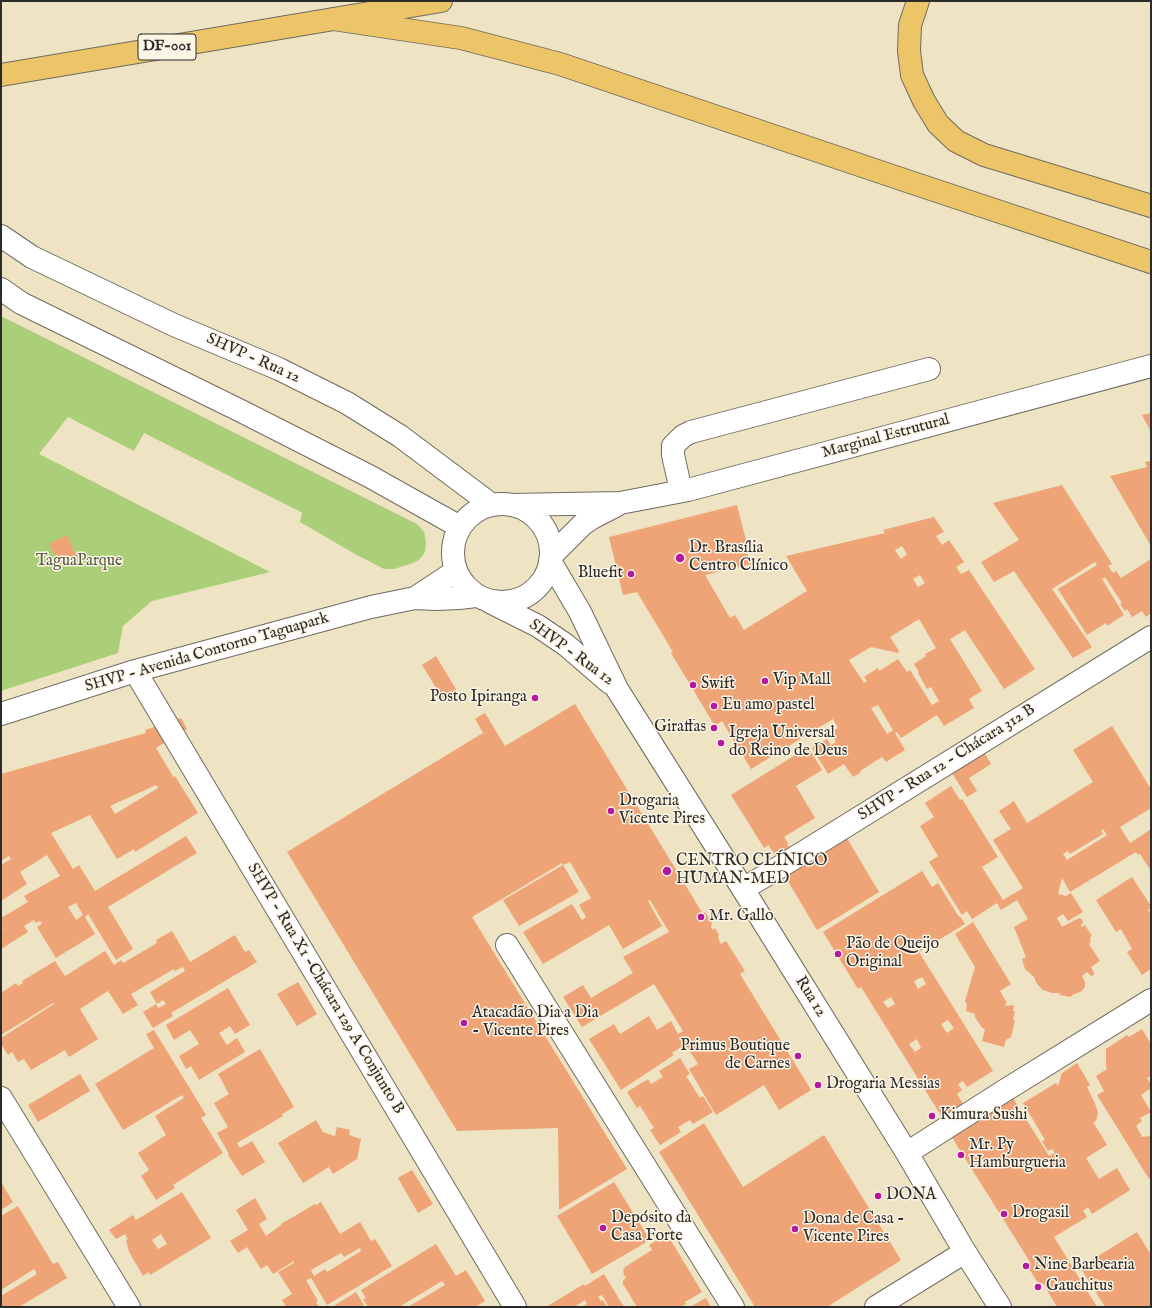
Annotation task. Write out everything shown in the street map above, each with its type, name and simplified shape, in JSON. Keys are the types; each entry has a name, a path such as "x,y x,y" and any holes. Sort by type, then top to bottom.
{"highway":[{"name":"DF-001","path":"1,75 441,1"},
{"path":"918,1 910,25 909,51 912,75 924,101 938,124 956,141 984,155 1151,206"},
{"path":"333,19 461,38 560,64 902,180 1151,262"}],"street":[{"name":"SHVP - Rua 12","path":"1,236 32,257 174,325 279,369 347,403 400,436 502,505"},
{"path":"1,289 21,303 241,411 369,476 460,527"},
{"name":"Marginal Estrutural","path":"502,505 620,503 681,491 1151,366"},
{"path":"681,491 673,455 673,446 683,436 699,430 930,369"},
{"name":"Marginal Estrutural","path":"550,559 583,524 620,503"},
{"path":"502,505 528,512 542,524 548,539 550,559 545,577 534,590 520,599 503,603 482,598 464,584 456,571 453,548 460,527 474,513 502,505"},
{"name":"SHVP - Rua 12","path":"550,559 580,612 617,689"},
{"name":"SHVP - Avenida Contorno Taguapark","path":"415,598 456,571"},
{"name":"SHVP - Avenida Contorno Taguapark","path":"1,714 135,671 371,606 415,598 482,598"},
{"name":"SHVP - Rua 12","path":"482,598 538,626 555,637 617,689"},
{"name":"SHVP - Rua 12 - Chácara 312 B","path":"743,889 1151,637"},
{"name":"SHVP - Rua X1 -Chácara 129 A Conjunto B","path":"135,671 515,1307"},
{"name":"Rua 12","path":"617,689 907,1153 965,1252 1000,1307"},
{"path":"507,945 733,1307"},
{"path":"907,1153 1011,1086 1151,1000"},
{"path":"1,1098 129,1307"},
{"path":"876,1307 965,1252"}],"green space":[{"name":"TaguaParque","path":"1,316 417,524 424,532 426,542 425,552 420,559 413,563 394,569 384,569 300,522 302,513 299,511 144,433 134,451 68,417 39,454 270,572 152,601 123,626 118,653 1,691"}],"building":[{"path":"1151,413 1151,432 1142,415"},
{"path":"1151,461 1151,546 1110,476 1147,467 1145,462"},
{"path":"1062,485 1112,564 1108,566 1113,573 1116,571 1121,578 1151,559 1151,613 1146,617 1142,611 1132,617 1127,609 1125,611 1120,604 1122,603 1105,577 1102,579 1124,615 1107,626 1106,623 1087,635 1058,589 1097,565 1095,562 1052,589 1092,647 1073,658 1014,571 994,582 981,562 1019,540 993,503"},
{"path":"737,505 749,552 747,552 749,560 751,560 752,564 705,575 730,618 735,615 744,630 807,591 786,556 885,533 883,530 934,517 944,532 936,536 942,545 949,540 964,562 956,567 961,574 969,570 1035,669 1004,689 965,630 950,639 982,691 969,699 974,708 944,726 937,715 901,738 897,732 895,733 905,750 886,762 882,757 853,777 844,764 828,774 812,748 827,739 831,745 836,742 830,733 838,728 833,719 751,769 722,721 715,726 671,653 673,652 637,592 623,595 609,537","holes":["902,546 907,554 901,559 895,550","920,575 925,583 918,587 913,579","919,619 936,648 925,654 926,656 914,664 927,689 931,687 939,701 932,705 910,670 907,672 898,659 879,671 878,668 864,677 867,681 864,683 849,660 871,647 898,653 899,651 890,637","878,705 893,730 887,734 871,708"]},
{"path":"67,535 77,557 60,565 49,544"},
{"path":"436,656 457,691 443,699 422,665"},
{"path":"575,704 703,914 705,912 712,923 711,927 713,930 715,928 719,935 718,938 721,944 726,941 745,971 740,974 811,1090 779,1110 764,1085 716,1115 689,1069 698,1064 685,1045 672,1053 674,1055 621,1090 589,1039 614,1024 620,1034 649,1016 657,1030 671,1021 678,1034 683,1031 654,984 582,1027 563,997 583,985 591,998 633,973 623,957 669,932 650,900 648,901 662,926 623,949 609,925 543,964 523,932 572,904 582,920 586,917 579,905 591,898 570,862 563,865 562,863 472,917 627,1169 559,1210 558,1128 457,1131 287,852 483,733 475,719 485,713 505,746"},
{"path":"181,718 187,729 156,748 198,813 135,852 134,849 117,859 90,815 51,833 73,869 79,865 95,891 186,836 197,853 108,907 133,949 116,960 88,914 85,917 95,934 56,958 37,927 42,924 40,921 36,923 34,920 24,926 28,932 1,949 1,932 3,930 1,927 1,918 28,902 24,896 60,876 47,855 20,872 27,884 1,901 1,865 11,859 9,856 1,861 1,774 146,733 145,730","holes":["156,785 158,788 115,814 110,806","76,903 83,915 76,920 68,907"]},
{"path":"1112,726 1151,789 1151,808 1120,827 1130,843 1151,829 1151,871 1140,854 1138,855 1136,852 1070,892 1062,878 1058,894 1066,896 1071,893 1083,912 1068,921 1063,914 1057,918 1062,927 1077,919 1080,918 1082,920 1082,927 1085,925 1092,936 1090,937 1091,942 1089,944 1100,961 1091,967 1094,975 1091,976 1087,972 1082,976 1085,982 1085,987 1082,991 1072,995 1071,997 1043,990 1037,984 1034,977 1025,969 1022,959 1026,957 1014,927 1028,919 1017,900 1001,910 997,903 972,919 967,911 962,915 929,862 938,856 920,826 934,817 925,803 951,786 960,800 962,799 998,857 982,867 1003,900 1023,888 993,840 1011,829 999,811 1014,801 1027,823 1093,782 1073,750","holes":["1103,829 1107,835 1067,860 1063,854 1068,851 1070,854 1103,834 1101,831"]},
{"path":"808,747 822,770 796,786 815,818 784,837 789,847 781,852 792,867 845,835 879,892 817,930 783,873 785,871 769,845 764,848 731,795"},
{"path":"982,749 991,764 969,778 977,791 967,797 950,770"},
{"path":"563,865 579,892 519,926 503,900"},
{"path":"922,871 932,887 938,883 965,924 919,952 993,1071 967,1087 963,1081 958,1084 962,1090 957,1094 971,1117 1010,1093 1049,1156 1055,1153 1052,1149 1048,1151 1042,1141 1045,1140 1023,1103 1056,1083 1058,1086 1062,1073 1077,1063 1090,1085 1087,1087 1098,1113 1096,1121 1093,1122 1107,1145 1086,1158 1099,1179 1117,1168 1130,1190 1092,1214 1088,1207 1083,1211 1087,1217 1054,1237 1097,1307 1057,1307 1043,1283 1038,1283 1028,1267 1030,1262 948,1131 950,1130 861,987 858,989 823,932","holes":["922,977 926,984 918,989 914,981","891,997 895,1004 888,1008 883,1002","948,1020 954,1028 947,1033 941,1024","917,1039 921,1048 915,1052 909,1044"]},
{"path":"1132,877 1151,906 1148,910 1151,914 1151,969 1142,975 1127,952 1132,949 1121,929 1116,932 1096,900"},
{"path":"973,922 1011,984 1000,991 1007,1003 1005,1004 1006,1006 1013,1005 1013,1011 1015,1011 1013,1020 1015,1021 1011,1037 1006,1040 1004,1047 982,1041 985,1029 982,1028 975,1017 975,1014 966,1011 967,1004 965,1001 975,967 955,934"},
{"path":"172,931 190,962 235,935 245,952 249,950 257,962 171,1013 173,1016 153,1028 143,1012 156,1004 158,1008 166,1004 163,1000 157,1004 150,992 185,971 183,967 175,971 174,969 131,994 138,1005 123,1014 108,991 80,1009 98,1039 69,1057 65,1050 31,1070 24,1059 18,1062 12,1052 8,1055 1,1044 1,1038 54,1004 53,1003 1,1035 1,993 16,983 18,986 23,983 22,981 55,961 65,976 105,951 114,965 121,960 123,963 157,943 156,940"},
{"path":"298,982 317,1014 297,1026 277,994"},
{"path":"228,988 250,1025 235,1034 230,1026 219,1033 227,1045 237,1038 245,1052 199,1080 191,1066 186,1069 179,1056 199,1044 190,1030 174,1040 166,1025"},
{"path":"1142,1029 1151,1044 1151,1076 1147,1078 1151,1084 1151,1088 1141,1095 1151,1112 1140,1118 1142,1121 1136,1126 1142,1136 1140,1137 1151,1136 1151,1177 1149,1179 1097,1095 1104,1091 1096,1076 1107,1069 1106,1049 1127,1035 1129,1037"},
{"path":"154,1030 206,1115 201,1118 223,1153 173,1185 175,1188 156,1200 141,1176 149,1170 138,1153 166,1135 155,1116 184,1098 182,1095 123,1130 95,1084 154,1048 146,1034"},
{"path":"260,1049 294,1107 282,1114 283,1116 237,1143 240,1148 252,1141 265,1162 242,1176 228,1155 229,1154 217,1133 228,1127 214,1103 229,1094 218,1074"},
{"path":"680,1058 690,1074 686,1076 700,1098 703,1096 713,1112 693,1124 690,1120 678,1127 681,1132 660,1145 650,1130 654,1128 640,1106 637,1108 627,1092 648,1079 651,1084 663,1077 659,1071"},
{"path":"80,1074 90,1091 38,1122 28,1105"},
{"path":"316,1120 323,1132 335,1136 337,1127 350,1130 349,1135 361,1139 357,1159 333,1174 329,1167 303,1183 278,1143"},
{"name":"Dona de Casa - Vicente Pires","path":"704,1123 743,1187 824,1135 901,1260 827,1307 755,1307 659,1152"},
{"path":"412,1170 433,1204 418,1213 398,1178"},
{"path":"1,1182 13,1202 1,1210"},
{"name":"Depósito da Casa Forte","path":"614,1182 650,1240 592,1274 557,1216"},
{"path":"182,1192 211,1238 150,1275 149,1272 143,1276 129,1252 126,1240 128,1239 125,1234 116,1239 109,1230 133,1215 136,1220","holes":["161,1234 167,1244 158,1249 152,1240"]},
{"path":"255,1198 267,1219 259,1224 266,1236 281,1224 321,1202 340,1234 360,1222 371,1241 375,1239 392,1266 327,1305 311,1278 306,1280 318,1301 316,1302 319,1307 286,1307 282,1300 292,1294 278,1272 294,1263 294,1261 273,1274 267,1265 261,1269 247,1247 238,1253 230,1241 248,1230 236,1210","holes":["360,1248 361,1251 327,1272 325,1269 314,1276 311,1270 341,1253 344,1257"]},
{"path":"18,1206 53,1264 58,1262 67,1278 19,1307 1,1307 1,1296 37,1274 34,1269 1,1290 1,1216"},
{"path":"1137,1232 1151,1255 1151,1307 1105,1307 1080,1267"},
{"path":"667,1234 702,1292 685,1302 686,1304 680,1307 637,1307 623,1284 626,1277 623,1270 625,1267 652,1250 649,1245"},
{"path":"436,1244 456,1276 466,1270 485,1301 475,1307 408,1307 445,1285 442,1281 399,1307 368,1307 363,1299 366,1298 361,1290"},
{"path":"604,1274 624,1307 609,1307 602,1295 598,1297 601,1301 603,1300 607,1307 581,1307 587,1304 585,1300 574,1307 546,1307 584,1284 585,1286"},
{"path":"356,1292 364,1305 361,1307 332,1307"},
{"path":"706,1298 711,1307 690,1307"}],"place":[{"name":"Dr. Brasília Centro Clínico","path":"680,558"},
{"name":"Bluefit","path":"631,574"},
{"name":"Vip Mall","path":"765,681"},
{"name":"Swift","path":"693,685"},
{"name":"Posto Ipiranga","path":"535,698"},
{"name":"Eu amo pastel","path":"714,706"},
{"name":"Giraffas","path":"714,728"},
{"name":"Igreja Universal do Reino de Deus","path":"721,743"},
{"name":"Drogaria Vicente Pires","path":"611,811"},
{"name":"CENTRO CLÍNICO HUMAN-MED","path":"667,871"},
{"name":"Mr. Gallo","path":"701,917"},
{"name":"Pão de Queijo Original","path":"838,954"},
{"name":"Atacadão Dia a Dia - Vicente Pires","path":"464,1023"},
{"name":"Primus Boutique de Carnes","path":"798,1056"},
{"name":"Drogaria Messias","path":"818,1085"},
{"name":"Kimura Sushi","path":"932,1116"},
{"name":"Mr. Py Hamburgueria","path":"961,1155"},
{"name":"DONA","path":"878,1196"},
{"name":"Drogasil","path":"1004,1214"},
{"name":"Depósito da Casa Forte","path":"603,1228"},
{"name":"Dona de Casa - Vicente Pires","path":"795,1229"},
{"name":"Nine Barbearia","path":"1026,1266"},
{"name":"Gauchitus","path":"1038,1287"}]}
